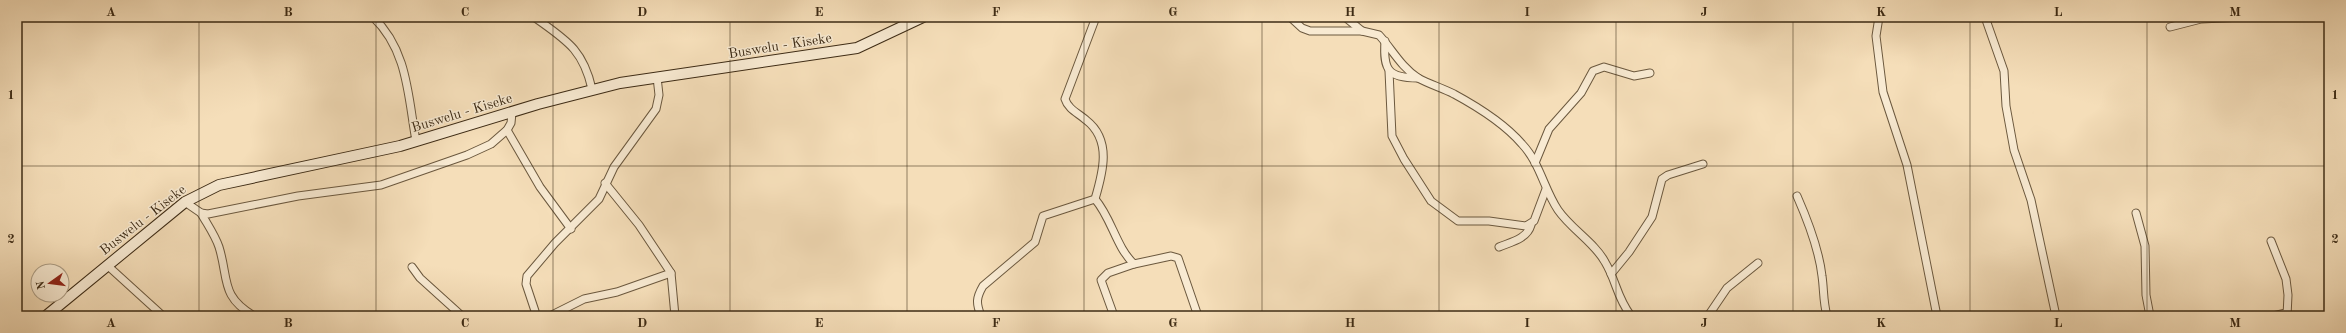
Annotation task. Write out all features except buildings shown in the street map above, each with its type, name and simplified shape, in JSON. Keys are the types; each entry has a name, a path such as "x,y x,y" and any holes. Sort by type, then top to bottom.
{"main road":[{"name":"Buswelu - Kiseke","path":"46,316 185,202 219,185 416,141 592,89 657,77 857,48 923,17"}],"street":[{"path":"373,17 388,31 399,54 416,141"},
{"path":"534,17 568,41 578,53 586,67 592,89"},
{"path":"1096,17 1065,99 1070,108 1092,125 1104,148 1095,199 1104,210 1122,250 1134,264"},
{"path":"1290,17 1302,28 1310,31 1362,31 1376,33 1385,41 1394,55 1418,78"},
{"path":"1345,17 1362,31"},
{"path":"1879,17 1876,36 1882,68 1883,92 1907,165 1937,316"},
{"path":"1985,17 2004,71 2006,106 2014,150 2032,200 2056,316"},
{"path":"2170,27 2201,19 2243,17"},
{"path":"1385,41 1385,64 1389,71 1392,136 1423,191 1431,201 1458,221 1489,221 1521,226 1531,225"},
{"path":"1535,163 1549,129 1581,93 1593,71 1604,67 1634,76 1650,73"},
{"path":"1389,71 1397,76 1418,78 1453,94 1501,124 1523,144 1535,163 1546,189 1558,210 1572,228 1602,258 1611,274 1618,296 1631,316"},
{"path":"533,316 535,310 526,284 527,276 555,243 572,229 599,199 614,167 656,109 659,95 657,77"},
{"path":"185,202 201,213 208,214 298,196 381,185 468,155 499,139 511,123 512,113"},
{"path":"507,130 540,187 572,229"},
{"path":"1611,274 1652,216 1662,179 1668,175 1703,164"},
{"path":"606,183 639,225 671,274 675,316"},
{"path":"1499,247 1520,239 1529,231 1546,189"},
{"path":"1797,196 1809,224 1822,276 1822,291 1827,316"},
{"path":"981,316 976,304 978,295 984,286 1035,242 1044,216 1095,199"},
{"path":"201,213 218,246 230,294 234,302 254,316"},
{"path":"2136,213 2145,246 2146,295 2150,316"},
{"path":"2271,242 2286,279 2288,295 2286,315 2273,316"},
{"path":"1114,316 1101,280 1108,273 1134,264 1171,256 1178,258 1198,316"},
{"path":"1708,316 1727,288 1758,263"},
{"path":"108,266 164,316"},
{"path":"412,267 420,278 462,316"},
{"path":"550,316 584,299 616,292 671,274"}]}
